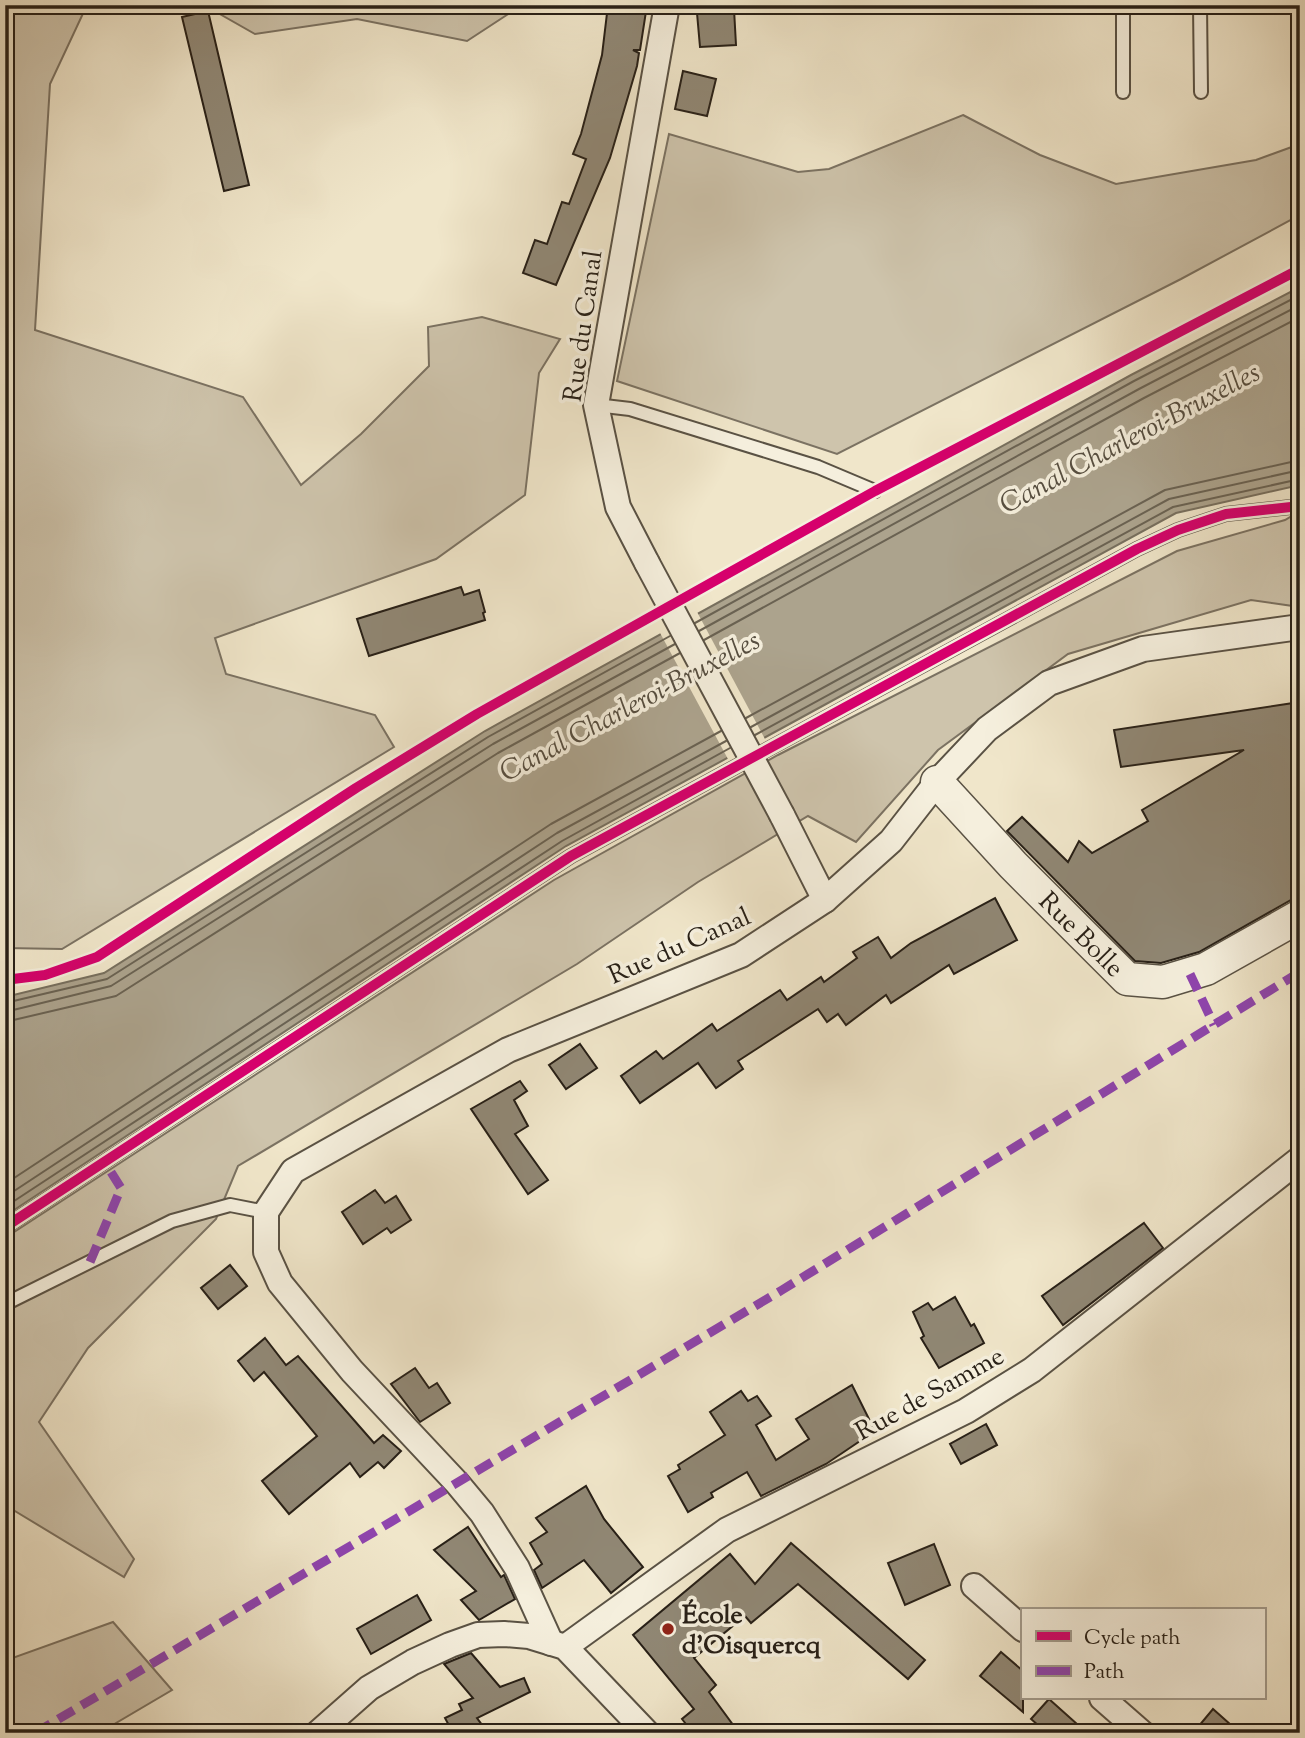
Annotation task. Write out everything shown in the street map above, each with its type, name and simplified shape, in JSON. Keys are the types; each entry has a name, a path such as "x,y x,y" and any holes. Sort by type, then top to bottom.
{"street":[{"name":"Rue du Canal","path":"266,1212 293,1171 508,1050 741,955 825,900 618,507 596,404 667,5"},
{"path":"825,900 891,841 937,782 987,729 1049,683 1143,649 1300,627"},
{"name":"Rue Bolle","path":"937,782 1013,865 1127,979 1163,982 1206,969 1300,916"},
{"name":"Rue de Samme","path":"558,1645 727,1530 955,1417 1032,1370 1300,1159"},
{"path":"266,1212 266,1252 280,1283 352,1371 482,1513 517,1568 558,1645 647,1733"},
{"path":"974,1586 1021,1627"},
{"path":"318,1733 369,1688 413,1662 450,1645 478,1636 504,1634 529,1636 558,1645"},
{"path":"1104,1700 1142,1733"}],"lane":[{"path":"1123,5 1123,92"},
{"path":"1200,5 1200,92"},
{"path":"596,404 630,409 818,467 875,491"},
{"path":"5,1227 571,856 1137,549 1178,530 1226,514 1300,506"},
{"path":"5,1304 172,1221 230,1205 266,1212"}],"shaded area":[{"path":"5,5 87,5 50,84 35,330 243,397 301,485 361,434 429,366 428,327 482,317 560,339 539,373 525,495 436,559 215,638 226,674 375,715 394,747 62,949 5,948"},
{"path":"204,5 522,5 467,41 357,19 255,34"},
{"path":"963,115 1040,155 1116,184 1256,160 1300,144 1300,215 1181,279 837,454 617,381 669,134 798,172 829,169"},
{"path":"1300,511 1300,607 1251,600 1068,654 938,750 856,842 808,816 698,882 577,964 238,1166 216,1219 88,1348 39,1422 134,1559 124,1577 5,1505 5,1238 554,880 778,755 1177,551 1285,520"},
{"path":"113,1622 172,1690 99,1733 5,1733 5,1656 10,1659"}],"water":[{"name":"Canal Charleroi-Bruxelles","path":"1300,287 1300,485 1176,513 566,846 5,1216 5,997 104,973 485,731 1131,375"}],"pier":[{"path":"696,610 766,741 729,761 659,631"}],"building":[{"path":"608,5 647,5 640,50 633,50 639,53 637,66 610,158 556,285 523,273 535,240 547,244 562,202 569,204 586,159 573,154 602,55"},
{"path":"734,9 736,45 700,47 697,13"},
{"path":"208,11 249,185 224,191 182,17"},
{"path":"683,71 716,79 707,116 675,109"},
{"path":"461,587 464,595 479,590 485,620 369,656 357,619"},
{"path":"1300,702 1300,898 1291,900 1199,952 1161,963 1135,961 1007,831 1022,817 1068,862 1079,841 1092,853 1148,821 1142,810 1244,750 1121,767 1114,730"},
{"path":"995,898 1017,940 954,974 949,965 891,1003 886,995 846,1025 838,1014 827,1022 818,1009 738,1061 743,1069 716,1088 698,1063 640,1103 621,1076 656,1051 663,1059 712,1024 717,1031 780,990 787,1000 821,977 824,982 857,958 853,952 878,937 891,958 911,943"},
{"path":"580,1044 597,1068 566,1089 549,1065"},
{"path":"520,1081 527,1091 514,1100 528,1126 515,1134 548,1180 528,1194 471,1109"},
{"path":"375,1190 385,1203 396,1196 411,1220 391,1233 387,1228 363,1244 342,1212"},
{"path":"1144,1223 1163,1248 1063,1325 1042,1296"},
{"path":"230,1265 247,1286 218,1309 201,1288"},
{"path":"955,1297 984,1343 939,1368 921,1338 924,1336 913,1312 928,1303 933,1310"},
{"path":"265,1338 286,1365 298,1356 374,1443 383,1435 401,1451 384,1468 378,1462 360,1477 350,1463 289,1514 262,1481 317,1436 264,1372 254,1381 238,1361"},
{"path":"415,1368 429,1388 437,1383 450,1403 420,1422 391,1384"},
{"path":"852,1385 874,1429 860,1441 826,1464 761,1496 747,1472 711,1493 713,1497 688,1512 668,1476 680,1469 678,1465 725,1435 710,1412 741,1391 748,1401 757,1396 771,1416 756,1425 776,1460 809,1439 796,1419"},
{"path":"986,1424 997,1445 961,1464 950,1444"},
{"path":"586,1486 604,1519 643,1567 611,1593 584,1560 542,1588 534,1570 542,1564 530,1543 547,1532 536,1518"},
{"path":"468,1527 501,1577 504,1575 515,1599 479,1620 461,1600 476,1591 434,1550"},
{"path":"791,1543 925,1660 908,1679 798,1584 751,1623 745,1616 694,1658 716,1685 709,1692 739,1733 693,1733 682,1719 694,1709 633,1635 730,1554 755,1584"},
{"path":"934,1544 950,1585 905,1605 888,1563"},
{"path":"417,1595 431,1620 371,1654 357,1629"},
{"path":"1001,1652 1021,1669 1023,1712 980,1676"},
{"path":"471,1653 500,1687 524,1678 530,1692 477,1718 488,1733 453,1733 445,1718 462,1710 459,1704 473,1698 444,1664"},
{"path":"1050,1700 1087,1733 1047,1733 1031,1719"},
{"path":"1213,1709 1240,1733 1193,1733"}],"marked path":[{"path":"35,1733 782,1290 1300,972"},
{"path":"1190,974 1214,1025"},
{"path":"90,1262 121,1188 104,1161"}],"cycle path":[{"path":"5,980 45,975 97,957 356,788 477,714 875,491 1300,269"},
{"path":"5,1227 571,856 1137,549 1178,530 1226,514 1300,506"}],"place":[{"name":"École d'Oisquercq","path":"668,1629"}]}
